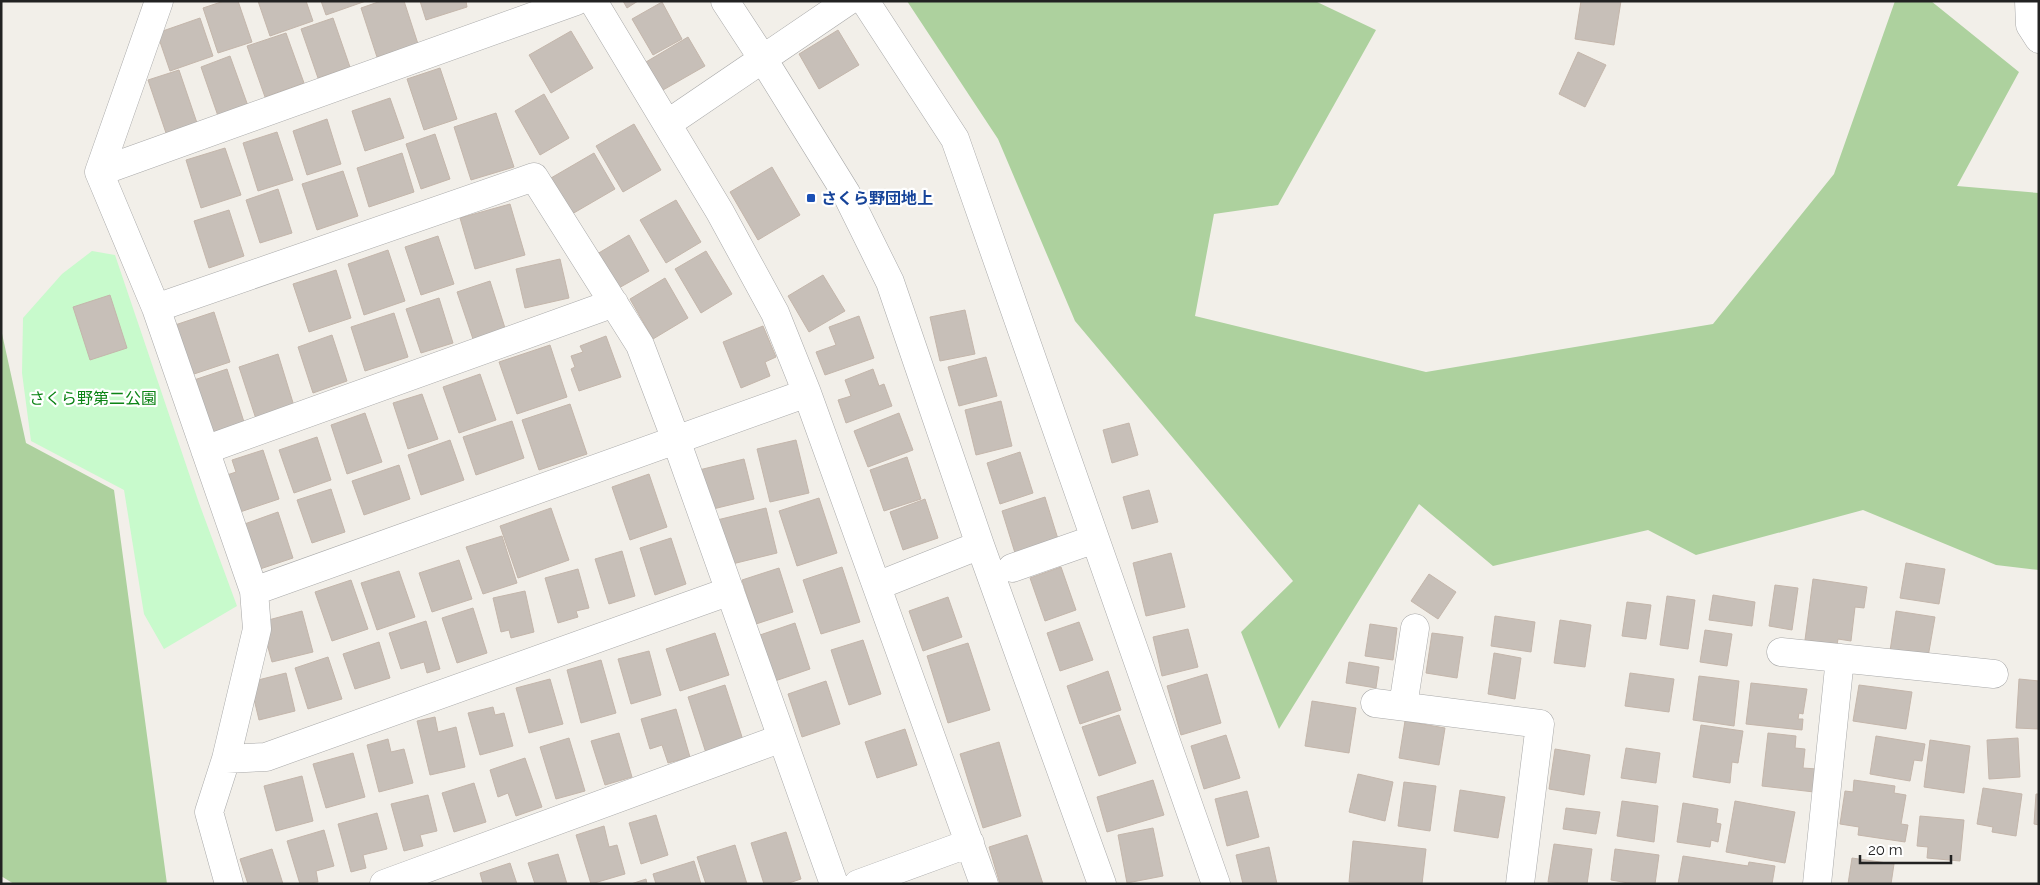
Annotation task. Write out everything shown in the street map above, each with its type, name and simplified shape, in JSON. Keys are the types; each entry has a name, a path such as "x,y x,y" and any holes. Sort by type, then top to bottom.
{"street":[{"path":"159,1 99,172 156,308 254,591 257,629 226,759 209,812 229,884"},
{"path":"99,172 576,1"},
{"path":"593,1 720,212 775,313 807,392 984,884"},
{"path":"725,1 763,58 846,193 890,282 980,545 1102,884"},
{"path":"667,124 848,1"},
{"path":"865,1 955,139 1216,884"},
{"path":"2029,1 2030,25 2039,40"},
{"path":"156,308 534,177 640,345 676,440 834,884"},
{"path":"205,450 614,303"},
{"path":"254,591 807,392"},
{"path":"1012,568 1095,539"},
{"path":"877,586 980,545"},
{"path":"226,759 266,757 730,591"},
{"path":"1403,706 1415,628"},
{"path":"1781,652 1994,674"},
{"path":"1817,884 1840,658"},
{"path":"1375,702 1540,724 1520,884"},
{"path":"384,884 782,738"},
{"path":"858,884 970,843"}],"green space":[{"path":"907,1 1315,1 1376,30 1278,205 1214,214 1195,316 1426,372 1713,324 1834,174 1895,1 1931,1 2019,72 1957,186 2039,193 2039,570 1996,565 1863,510 1696,555 1648,530 1493,566 1419,504 1279,729 1241,632 1293,581 1075,321 998,139"},
{"name":"さくら野第二公園","path":"92,251 115,255 199,503 237,606 164,649 144,614 124,490 31,441 22,373 23,318 62,274"},
{"path":"1,329 26,443 114,490 167,884 14,884 1,876"}],"building":[{"path":"224,1 238,1 252,42 218,53 203,8"},
{"path":"258,1 306,1 313,21 270,36"},
{"path":"321,1 366,1 326,15"},
{"path":"381,1 404,1 418,44 377,57 361,8"},
{"path":"420,1 466,1 467,7 426,20"},
{"path":"623,1 638,1 627,8"},
{"path":"1581,1 1621,1 1614,45 1575,39"},
{"path":"662,2 682,39 653,55 632,19"},
{"path":"200,18 213,56 170,71 157,33"},
{"path":"333,18 350,67 318,78 301,29"},
{"path":"838,30 859,65 819,89 799,54"},
{"path":"571,31 593,68 551,93 529,55"},
{"path":"286,33 304,83 265,97 247,46"},
{"path":"688,37 705,66 663,90 646,62"},
{"path":"1578,52 1606,65 1585,107 1559,94"},
{"path":"230,56 248,106 218,116 201,67"},
{"path":"440,68 457,119 424,130 407,79"},
{"path":"179,70 197,123 166,133 148,80"},
{"path":"544,94 569,138 540,155 515,111"},
{"path":"390,98 404,138 365,151 352,111"},
{"path":"496,113 514,167 471,180 454,127"},
{"path":"327,119 341,164 307,175 293,131"},
{"path":"634,124 661,170 623,192 596,146"},
{"path":"277,132 293,180 258,191 243,143"},
{"path":"435,134 450,179 421,189 406,144"},
{"path":"225,148 241,195 201,208 186,160"},
{"path":"402,153 414,192 369,207 357,168"},
{"path":"594,153 615,189 572,214 551,178"},
{"path":"772,167 800,215 758,240 730,192"},
{"path":"343,171 358,216 317,230 302,184"},
{"path":"278,189 292,233 260,243 246,200"},
{"path":"676,200 701,242 666,263 640,220"},
{"path":"510,204 525,255 475,269 460,218"},
{"path":"229,210 244,256 209,268 194,221"},
{"path":"629,235 649,271 617,289 597,254"},
{"path":"438,236 454,284 421,295 405,247"},
{"path":"388,250 405,301 364,315 348,264"},
{"path":"706,251 732,294 701,313 675,269"},
{"path":"560,259 569,298 525,308 516,269"},
{"path":"336,270 351,318 309,332 293,284"},
{"path":"823,275 845,311 809,332 788,296"},
{"path":"665,278 688,318 653,339 630,299"},
{"path":"490,281 505,328 473,339 457,292"},
{"path":"110,295 127,348 90,360 73,307"},
{"path":"439,298 453,343 421,353 406,309"},
{"path":"965,310 975,354 940,361 930,317"},
{"path":"214,312 230,362 191,375 175,325"},
{"path":"394,313 408,357 365,371 351,327"},
{"path":"859,316 874,358 825,375 816,352 836,345 829,327"},
{"path":"763,326 776,357 765,362 770,376 741,388 723,342"},
{"path":"332,335 347,381 313,393 298,347"},
{"path":"606,336 621,377 579,391 571,369 575,367 571,356 583,352 580,346"},
{"path":"550,345 567,397 517,414 499,362"},
{"path":"278,354 294,406 256,419 239,367"},
{"path":"986,357 997,396 959,406 948,367"},
{"path":"227,369 244,422 205,435 188,382"},
{"path":"873,369 879,386 884,384 892,406 846,423 838,400 851,396 845,380"},
{"path":"480,374 496,420 459,433 443,387"},
{"path":"422,394 438,439 408,449 393,403"},
{"path":"1001,401 1012,446 976,455 965,410"},
{"path":"570,404 587,454 539,470 522,420"},
{"path":"365,413 382,462 347,474 331,425"},
{"path":"899,413 913,450 868,467 854,431"},
{"path":"512,421 524,458 476,475 463,437"},
{"path":"1129,423 1138,455 1112,463 1103,430"},
{"path":"317,437 331,480 294,493 279,450"},
{"path":"450,440 464,480 421,495 408,455"},
{"path":"796,440 809,493 770,502 757,449"},
{"path":"263,450 279,499 240,512 227,475 236,472 232,460"},
{"path":"1020,452 1033,493 1000,504 987,463"},
{"path":"907,457 921,499 884,511 870,470"},
{"path":"744,459 754,499 709,510 699,470"},
{"path":"399,465 410,499 364,515 352,481"},
{"path":"649,474 667,527 630,540 612,487"},
{"path":"331,489 345,532 312,543 297,500"},
{"path":"1149,490 1158,522 1132,529 1123,497"},
{"path":"1045,497 1058,539 1015,553 1002,511"},
{"path":"819,498 837,553 797,566 779,511"},
{"path":"925,499 938,538 903,550 890,512"},
{"path":"551,508 569,560 518,578 500,526"},
{"path":"766,508 777,553 724,566 713,521"},
{"path":"278,512 293,558 254,571 239,526"},
{"path":"502,536 517,583 483,594 466,547"},
{"path":"671,538 686,584 655,595 640,548"},
{"path":"622,551 635,596 609,604 595,559"},
{"path":"1171,553 1185,607 1146,616 1133,563"},
{"path":"459,560 472,599 432,612 419,573"},
{"path":"1906,563 1945,569 1939,604 1900,598"},
{"path":"842,567 860,622 821,634 803,580"},
{"path":"1061,567 1076,610 1045,621 1030,578"},
{"path":"779,568 793,612 756,624 742,580"},
{"path":"578,569 589,608 576,611 578,617 558,623 545,578"},
{"path":"399,571 415,617 377,630 361,583"},
{"path":"1429,574 1456,592 1438,619 1411,601"},
{"path":"1813,579 1867,587 1864,608 1855,607 1851,641 1838,639 1837,645 1805,640"},
{"path":"351,580 368,629 332,641 315,592"},
{"path":"1775,585 1798,588 1792,630 1769,626"},
{"path":"525,591 534,632 511,638 509,630 501,632 493,598"},
{"path":"1713,595 1755,602 1752,626 1709,620"},
{"path":"1667,596 1695,600 1688,649 1660,645"},
{"path":"948,597 962,637 923,651 909,611"},
{"path":"1627,602 1651,605 1646,639 1622,636"},
{"path":"473,608 487,653 457,663 442,618"},
{"path":"302,611 313,652 272,662 261,622"},
{"path":"1896,611 1935,617 1928,657 1890,651"},
{"path":"1495,616 1535,622 1531,652 1491,646"},
{"path":"1560,620 1591,625 1585,667 1554,663"},
{"path":"426,621 440,669 427,673 424,662 401,669 389,633"},
{"path":"1079,622 1093,660 1060,671 1047,633"},
{"path":"795,623 810,669 775,681 760,635"},
{"path":"1370,624 1397,628 1393,660 1365,656"},
{"path":"1188,629 1198,667 1162,676 1153,637"},
{"path":"1705,630 1732,634 1727,666 1700,662"},
{"path":"715,633 729,675 680,691 666,649"},
{"path":"1432,633 1463,637 1457,678 1426,673"},
{"path":"863,640 881,694 849,705 831,650"},
{"path":"379,642 390,678 355,689 343,654"},
{"path":"968,643 990,710 948,723 927,656"},
{"path":"649,651 661,695 631,704 618,659"},
{"path":"1494,653 1521,658 1515,699 1488,694"},
{"path":"328,657 342,699 308,709 295,668"},
{"path":"601,660 616,713 581,723 567,670"},
{"path":"1349,662 1379,667 1376,688 1346,683"},
{"path":"1108,671 1121,710 1080,724 1067,686"},
{"path":"286,673 295,711 259,720 250,682"},
{"path":"1630,673 1674,679 1669,712 1625,706"},
{"path":"1207,674 1221,723 1181,735 1167,686"},
{"path":"1699,676 1739,681 1734,726 1693,720"},
{"path":"550,679 563,724 529,733 516,688"},
{"path":"2019,679 2039,681 2039,729 2016,728"},
{"path":"826,681 840,724 802,737 788,694"},
{"path":"1751,683 1807,689 1803,714 1799,713 1798,719 1803,719 1802,730 1746,724"},
{"path":"725,685 743,740 706,753 688,697"},
{"path":"1859,685 1912,692 1906,729 1853,721"},
{"path":"1312,701 1356,708 1349,753 1305,746"},
{"path":"493,707 495,715 504,713 513,746 480,755 468,713"},
{"path":"676,709 690,757 668,763 662,745 650,749 641,719"},
{"path":"1119,715 1136,763 1099,776 1082,727"},
{"path":"435,717 438,732 456,727 465,767 430,775 417,721"},
{"path":"1405,721 1445,728 1439,765 1399,758"},
{"path":"1701,725 1743,731 1738,763 1732,762 1730,783 1693,777"},
{"path":"905,729 917,765 877,778 865,742"},
{"path":"619,733 632,777 605,785 591,741"},
{"path":"1768,733 1796,736 1795,748 1805,749 1803,768 1817,769 1814,792 1762,786"},
{"path":"1226,735 1240,778 1204,789 1191,746"},
{"path":"1876,736 1925,744 1922,761 1914,760 1910,781 1870,774"},
{"path":"569,738 585,791 556,799 540,747"},
{"path":"2018,738 2020,777 1989,779 1987,740"},
{"path":"388,739 391,752 404,749 413,783 379,792 367,745"},
{"path":"1930,740 1970,746 1964,793 1924,787"},
{"path":"999,742 1021,816 983,828 960,754"},
{"path":"1626,748 1660,753 1656,783 1621,778"},
{"path":"1555,749 1590,755 1584,795 1549,789"},
{"path":"353,753 365,797 326,808 313,764"},
{"path":"525,758 542,807 516,816 508,793 498,797 490,770"},
{"path":"1358,774 1393,782 1385,821 1349,812"},
{"path":"302,776 313,821 276,831 264,786"},
{"path":"1153,780 1164,815 1107,832 1097,797"},
{"path":"1854,780 1895,786 1894,793 1906,795 1901,824 1908,825 1905,842 1858,835 1859,827 1840,824 1845,791 1853,792"},
{"path":"1404,782 1436,786 1430,831 1398,826"},
{"path":"474,783 486,822 454,832 442,793"},
{"path":"1983,788 2022,794 2016,836 1992,832 1993,827 1977,824"},
{"path":"1460,790 1505,797 1498,838 1454,831"},
{"path":"1247,791 1259,837 1227,846 1215,799"},
{"path":"2036,794 2039,794 2039,825 2034,824"},
{"path":"428,795 437,831 420,835 423,846 404,851 391,804"},
{"path":"1622,801 1658,806 1654,842 1617,836"},
{"path":"1735,801 1795,812 1785,863 1726,852"},
{"path":"1683,803 1718,809 1716,823 1721,824 1718,842 1711,840 1710,847 1677,842"},
{"path":"1566,808 1600,812 1596,834 1563,829"},
{"path":"377,813 387,849 363,855 366,868 351,872 338,824"},
{"path":"656,815 668,855 641,864 629,823"},
{"path":"1920,816 1964,820 1960,861 1927,858 1928,847 1917,846"},
{"path":"604,826 609,847 617,845 625,874 591,884 576,835"},
{"path":"1153,828 1163,876 1127,883 1118,835"},
{"path":"324,830 334,866 316,871 318,882 300,884 287,841"},
{"path":"786,832 801,879 786,884 764,884 751,843"},
{"path":"1027,835 1043,884 1000,884 989,847"},
{"path":"1353,841 1426,849 1422,884 1349,882"},
{"path":"1554,844 1592,849 1587,884 1548,882"},
{"path":"735,845 747,884 706,884 697,857"},
{"path":"1269,847 1277,884 1243,884 1236,855"},
{"path":"272,849 283,884 248,884 240,859"},
{"path":"1615,849 1659,855 1655,884 1634,884 1611,880"},
{"path":"558,854 567,884 535,884 528,863"},
{"path":"1683,856 1748,866 1749,862 1775,866 1772,884 1678,884"},
{"path":"1852,858 1894,864 1891,884 1848,884"},
{"path":"694,861 701,884 656,884 653,874"},
{"path":"510,863 517,884 483,884 480,873"},
{"path":"646,879 647,884 631,884"}],"place":[{"name":"さくら野団地上","path":"811,198"}]}
